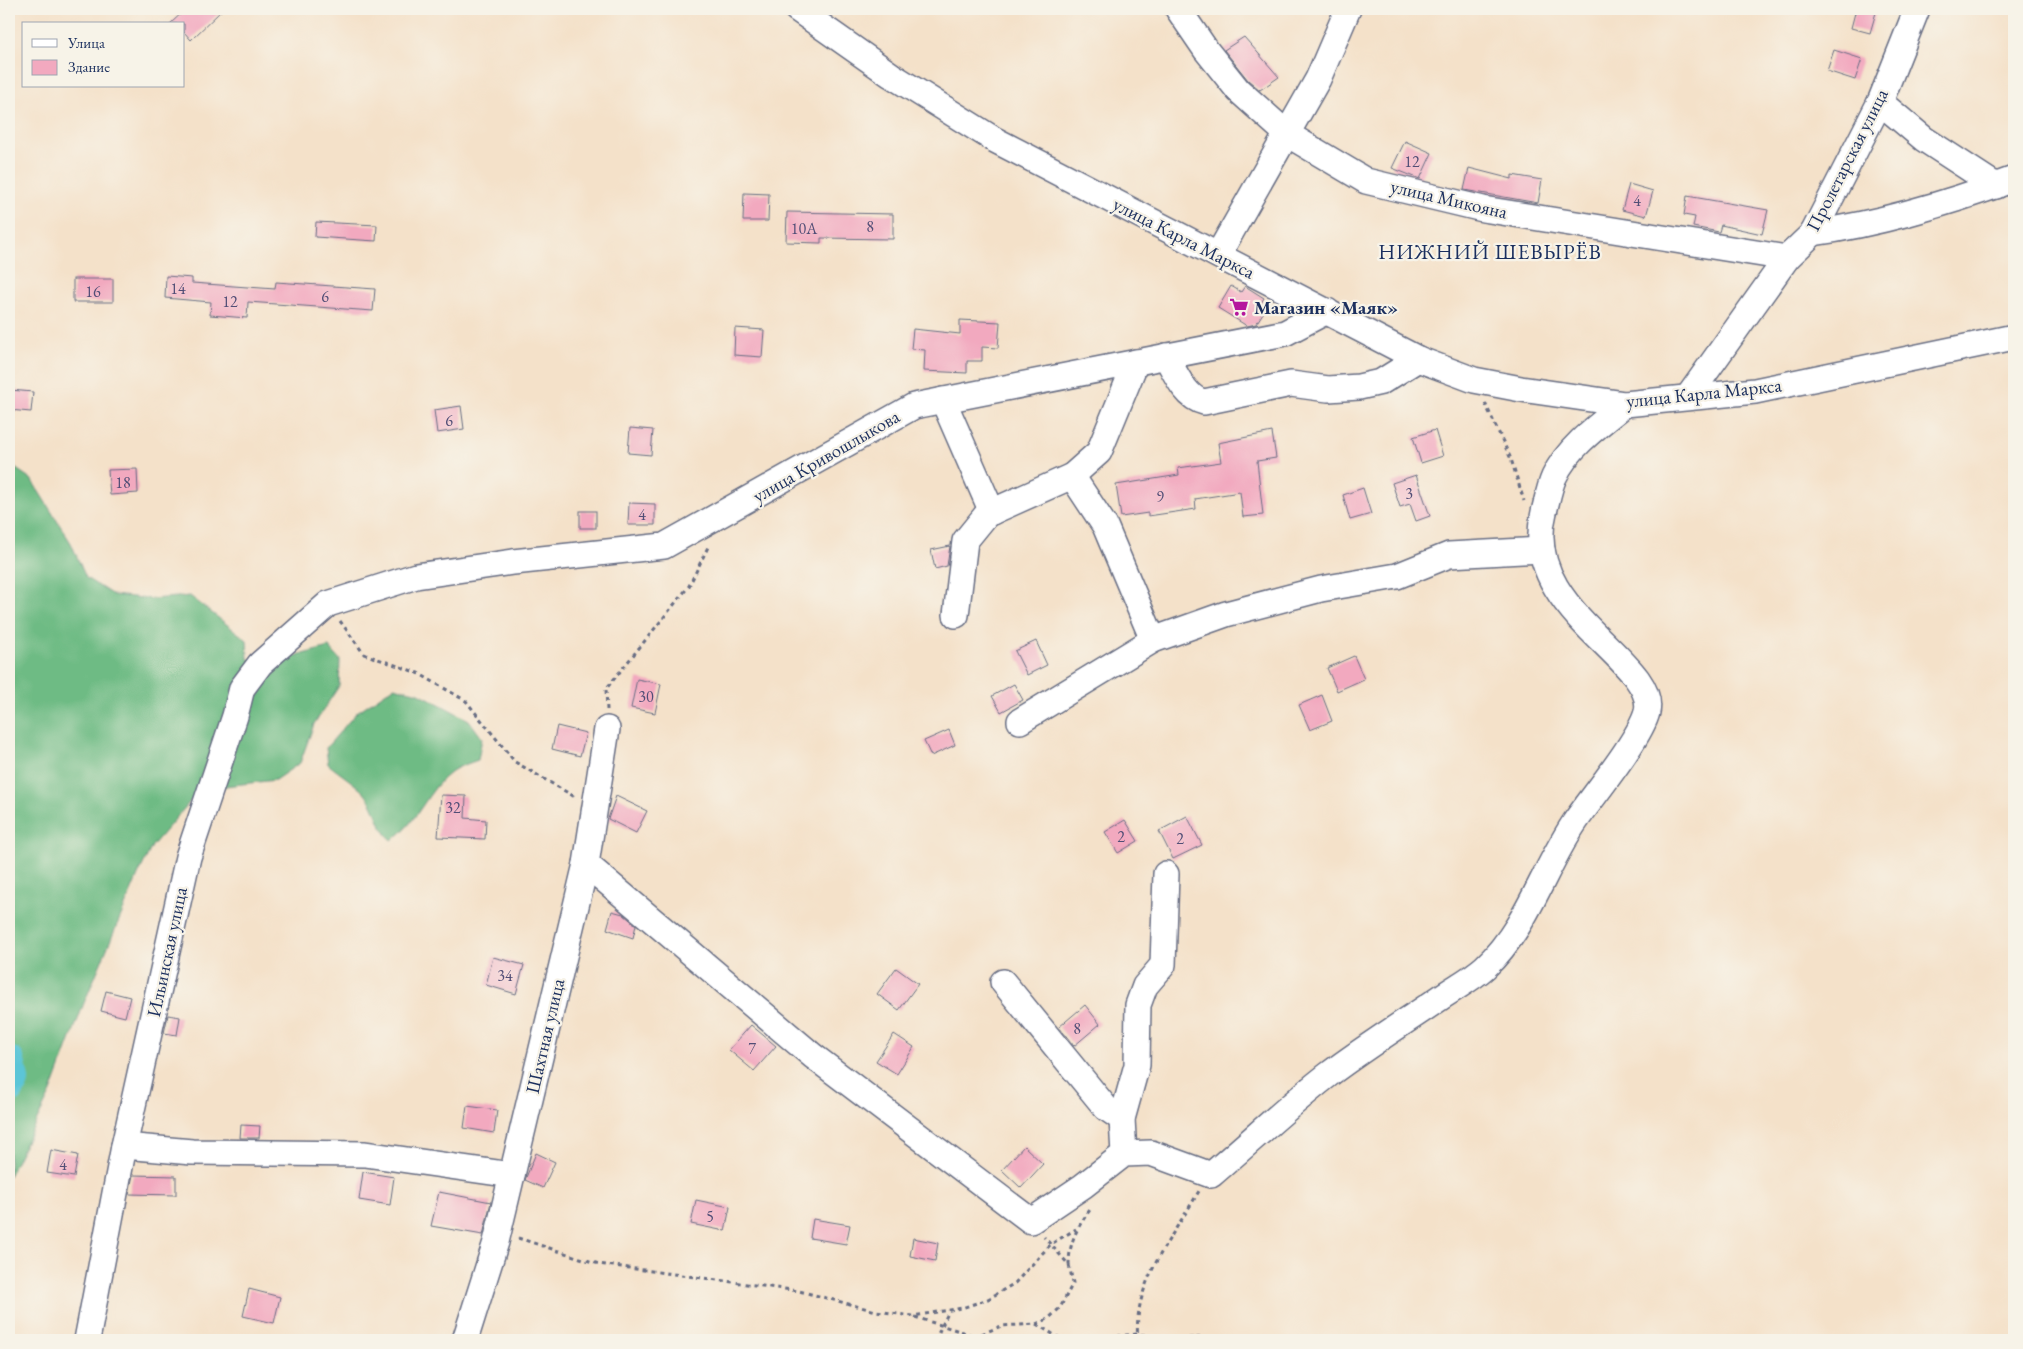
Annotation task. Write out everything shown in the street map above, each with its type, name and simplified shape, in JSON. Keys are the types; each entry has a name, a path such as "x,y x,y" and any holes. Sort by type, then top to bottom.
{"street":[{"name":"улица Карла Маркса","path":"797,9 891,75 995,140 1418,359 1474,380 1625,404 1756,391 2014,337"},
{"name":"улица Микояна","path":"1178,9 1206,50 1238,90 1287,134 1366,180 1483,209 1787,258"},
{"path":"1218,255 1318,80 1348,9"},
{"name":"Пролетарская улица","path":"1688,397 1787,258 1813,232 1880,102 1917,9"},
{"path":"1880,102 1931,144 2005,182"},
{"path":"1813,232 1847,228 1946,203 2005,182"},
{"name":"улица Кривошлыкова","path":"328,604 416,576 513,562 664,546 914,406 1286,333 1327,311"},
{"path":"1166,356 1186,390 1195,400 1204,402 1291,384 1328,389 1359,387 1381,382 1418,359"},
{"path":"956,615 965,541 987,514 1072,476 1099,452 1136,362"},
{"path":"943,400 992,512"},
{"path":"586,864 813,1056 1031,1221 1083,1186 1124,1154 1152,1153 1211,1175 1328,1075 1485,967 1520,923 1560,844 1633,739 1647,712 1647,702 1642,689 1632,671 1585,625 1558,594 1549,576 1541,540 1554,477 1570,455 1597,427 1625,404"},
{"path":"1072,476 1105,526 1153,640"},
{"path":"1020,720 1153,640 1226,614 1311,591 1397,576 1449,555 1541,540"},
{"name":"Ильинская улица","path":"87,1340 124,1146 188,857 236,716 242,688 260,664 328,604"},
{"name":"Шахтная улица","path":"465,1340 499,1232 586,864 608,729"},
{"path":"1124,1154 1122,1119 1137,1065 1138,1005 1145,986 1163,965 1166,874"},
{"path":"1003,982 1106,1108 1122,1119"},
{"path":"124,1146 192,1152 366,1154 512,1175"}],"path":[{"path":"1474,380 1511,459 1524,504 1541,540"},
{"path":"608,729 606,689 689,586 725,513"},
{"path":"328,604 364,654 418,673 466,701 515,762 595,808"},
{"path":"1138,1340 1141,1299 1156,1260 1201,1187 1211,1175"},
{"path":"967,1340 1001,1326 1036,1324 1048,1319 1060,1308 1073,1283 1069,1265 1069,1249 1076,1229 1093,1206"},
{"path":"1031,1221 1069,1265"},
{"path":"913,1316 950,1310 988,1299 1015,1282 1051,1244 1076,1229"},
{"path":"499,1232 599,1264 799,1291 876,1311 913,1316 988,1340"},
{"path":"935,1340 950,1310"},
{"path":"1036,1324 1063,1340"},
{"path":"1110,1340 1119,1336 1137,1334 1169,1339 1267,1335 1297,1340"}],"green space":[{"path":"9,464 31,479 71,543 86,578 113,595 152,599 190,596 247,640 248,659 269,667 295,656 329,647 340,660 339,686 314,724 300,763 275,780 201,789 152,846 84,1003 51,1092 9,1176"},
{"path":"394,687 419,693 469,720 482,738 478,760 455,769 443,778 409,825 392,840 384,830 365,794 328,764 326,748 357,712"}],"building":[{"path":"186,9 223,9 191,40 185,33 185,22 172,22"},
{"path":"1856,9 1877,9 1870,33 1851,28"},
{"path":"1244,37 1279,77 1260,90 1248,80 1224,50"},
{"path":"1834,50 1862,59 1855,80 1827,71"},
{"path":"1405,141 1432,153 1420,179 1392,168"},
{"path":"1469,168 1512,179 1512,175 1542,180 1538,203 1464,190"},
{"path":"1629,184 1653,191 1646,216 1622,210"},
{"path":"744,193 769,194 768,221 743,221"},
{"path":"1687,196 1768,210 1762,234 1721,225 1719,232 1693,227 1695,217 1684,215"},
{"path":"787,212 893,214 893,239 821,238 821,243 786,242"},
{"path":"316,222 377,225 376,241 315,237"},
{"path":"166,276 192,278 192,283 275,289 276,282 375,289 373,311 248,302 247,318 210,315 211,302 165,298"},
{"path":"73,279 113,279 113,302 73,302"},
{"name":"Магазин «Маяк»","path":"1231,286 1241,292 1245,286 1264,298 1259,306 1265,310 1256,324 1247,326 1218,308"},
{"path":"960,320 1000,322 998,348 982,347 982,361 967,361 967,373 924,371 925,350 911,349 913,329 960,334"},
{"path":"735,328 764,330 762,357 734,355"},
{"path":"10,390 33,392 31,412 9,410"},
{"path":"461,406 464,429 437,433 434,410"},
{"path":"630,428 653,430 651,455 628,453"},
{"path":"1435,430 1443,456 1421,463 1413,437"},
{"path":"1272,432 1276,458 1257,461 1263,515 1243,517 1240,492 1195,499 1196,509 1148,516 1148,513 1121,517 1116,485 1179,475 1178,468 1221,462 1218,443"},
{"path":"137,469 138,493 110,495 108,470"},
{"path":"1416,475 1430,516 1416,521 1410,504 1400,507 1392,483"},
{"path":"1363,488 1371,514 1350,520 1343,495"},
{"path":"629,503 655,504 655,525 628,525"},
{"path":"580,511 596,511 596,528 580,528"},
{"path":"950,546 947,566 935,569 931,550"},
{"path":"1036,641 1047,665 1027,675 1015,651"},
{"path":"1354,656 1364,679 1337,691 1327,668"},
{"path":"637,679 661,684 655,713 631,708"},
{"path":"1014,684 1023,700 1001,712 992,696"},
{"path":"1322,695 1332,721 1310,730 1299,705"},
{"path":"557,726 586,733 580,756 552,749"},
{"path":"949,730 955,745 931,756 924,741"},
{"path":"441,795 466,796 465,818 486,820 485,839 438,837"},
{"path":"616,796 647,811 636,833 608,819"},
{"path":"1187,816 1202,845 1173,859 1159,831"},
{"path":"1125,820 1138,841 1118,853 1105,832"},
{"path":"612,911 623,914 636,925 633,938 607,929"},
{"path":"493,957 524,965 516,994 486,985"},
{"path":"896,968 918,984 899,1010 877,994"},
{"path":"106,991 130,997 125,1017 101,1011"},
{"path":"1085,1005 1100,1024 1074,1046 1059,1027"},
{"path":"168,1015 180,1017 177,1035 164,1033"},
{"path":"751,1025 776,1046 754,1071 729,1050"},
{"path":"894,1034 914,1047 897,1074 876,1061"},
{"path":"467,1106 497,1110 494,1133 464,1128"},
{"path":"241,1125 260,1126 259,1138 240,1138"},
{"path":"1024,1146 1043,1164 1021,1188 1002,1170"},
{"path":"51,1150 78,1155 74,1177 47,1173"},
{"path":"536,1153 555,1162 543,1188 525,1180"},
{"path":"363,1172 394,1177 390,1205 359,1200"},
{"path":"133,1175 176,1176 176,1195 129,1194"},
{"path":"439,1192 491,1202 483,1235 431,1226"},
{"path":"696,1200 730,1207 725,1231 691,1224"},
{"path":"813,1219 850,1225 846,1244 810,1238"},
{"path":"913,1238 938,1243 935,1261 910,1256"},
{"path":"249,1289 280,1297 274,1323 243,1316"}],"waterway":[{"path":"9,1062 13,1080 9,1088"}],"place":[{"name":"Магазин «Маяк»","path":"1239,307"}],"district":[{"name":"НИЖНИЙ ШЕВЫРЁВ","path":"1490,251"}]}
